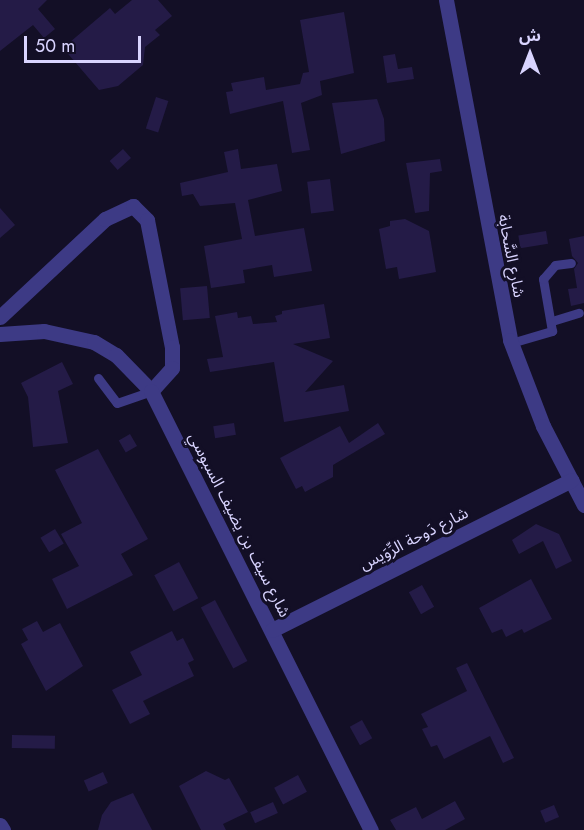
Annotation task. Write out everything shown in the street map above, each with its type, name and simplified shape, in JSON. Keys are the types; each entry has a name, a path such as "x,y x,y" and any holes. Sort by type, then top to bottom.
{"street":[{"name":"شارع السَّحابة","path":"447,0 511,343 530,398 584,505"},
{"path":"0,317 105,219 133,206 147,220 172,346 168,376 151,391"},
{"name":"شارع سيف بن يضيف السبوسي","path":"0,334 44,331 94,342 135,371 151,391 371,830"},
{"name":"شارع دَوحة الرِّوَيس","path":"272,630 571,480"},
{"path":"0,825 3,830"}],"lane":[{"path":"511,343 552,331 543,279 555,265 571,263"},
{"path":"552,321 579,313"},
{"path":"98,378 117,403 151,391"}],"building":[{"path":"0,0 47,0 38,9 55,29 44,38 33,25 0,51"},
{"path":"132,0 158,0 172,16 155,30 160,35 145,47 143,65 118,86 99,90 63,48 110,8 115,14"},
{"path":"344,12 354,73 320,81 322,95 301,103 310,150 292,153 283,101 230,114 226,92 233,91 231,83 264,77 266,90 300,84 303,73 309,72 300,20"},
{"path":"395,54 398,69 412,67 414,79 387,83 383,56"},
{"path":"156,97 168,101 158,132 146,128"},
{"path":"377,99 384,119 385,141 341,154 332,103"},
{"path":"123,149 131,158 118,170 110,161"},
{"path":"238,149 241,169 277,164 282,191 248,200 255,236 304,228 312,271 274,277 272,265 243,270 245,283 211,288 204,246 242,239 235,203 200,206 193,194 182,196 180,183 228,172 224,152"},
{"path":"440,159 442,171 430,173 429,211 415,213 406,163"},
{"path":"330,179 334,211 311,214 307,182"},
{"path":"0,208 15,225 0,238"},
{"path":"405,219 429,231 436,272 399,279 397,267 386,269 379,229 390,226 390,221"},
{"path":"546,231 548,244 520,248 518,235"},
{"path":"584,236 584,303 571,306 568,289 577,288 574,269 578,263 572,256 569,239"},
{"path":"207,286 210,318 183,320 180,288"},
{"path":"324,304 330,338 293,344 333,361 305,392 344,385 349,411 284,422 274,362 210,372 207,359 223,357 215,316 237,312 238,318 251,316 253,324 277,322 275,316 282,314 282,311"},
{"path":"62,362 73,384 58,391 68,443 33,447 28,397 21,383"},
{"path":"234,423 236,435 215,438 213,426"},
{"path":"378,423 385,434 333,465 333,477 305,492 302,486 296,489 280,458 340,426 349,443"},
{"path":"130,434 137,446 126,453 119,440"},
{"path":"98,449 148,539 121,554 133,575 67,609 52,579 79,566 61,534 82,523 55,470"},
{"path":"536,524 559,534 572,561 556,569 543,541 519,554 512,540"},
{"path":"55,529 64,544 49,552 40,538"},
{"path":"179,562 198,598 174,611 154,575"},
{"path":"531,579 552,619 524,633 522,629 506,637 502,629 492,633 479,608"},
{"path":"422,585 434,607 421,614 409,592"},
{"path":"215,600 247,661 233,668 201,608"},
{"path":"37,621 43,632 60,623 83,666 46,691 21,644 28,640 22,629"},
{"path":"172,631 177,641 183,638 194,660 188,663 194,676 143,701 150,714 130,724 112,690 142,675 130,652"},
{"path":"467,663 514,758 503,763 490,736 444,759 437,745 431,747 422,729 428,727 421,714 467,691 456,668"},
{"path":"362,720 372,738 360,745 350,727"},
{"path":"12,735 55,736 55,749 12,748"},
{"path":"206,771 225,780 229,778 248,812 223,824 226,830 201,830 179,786"},
{"path":"103,772 108,783 89,792 84,781"},
{"path":"298,775 307,792 283,804 274,788"},
{"path":"133,793 152,830 98,830 102,815 111,802"},
{"path":"455,801 465,819 445,830 396,830 390,820 416,807 422,819"},
{"path":"273,802 278,813 255,823 250,812"},
{"path":"554,805 559,817 545,823 540,811"}]}
